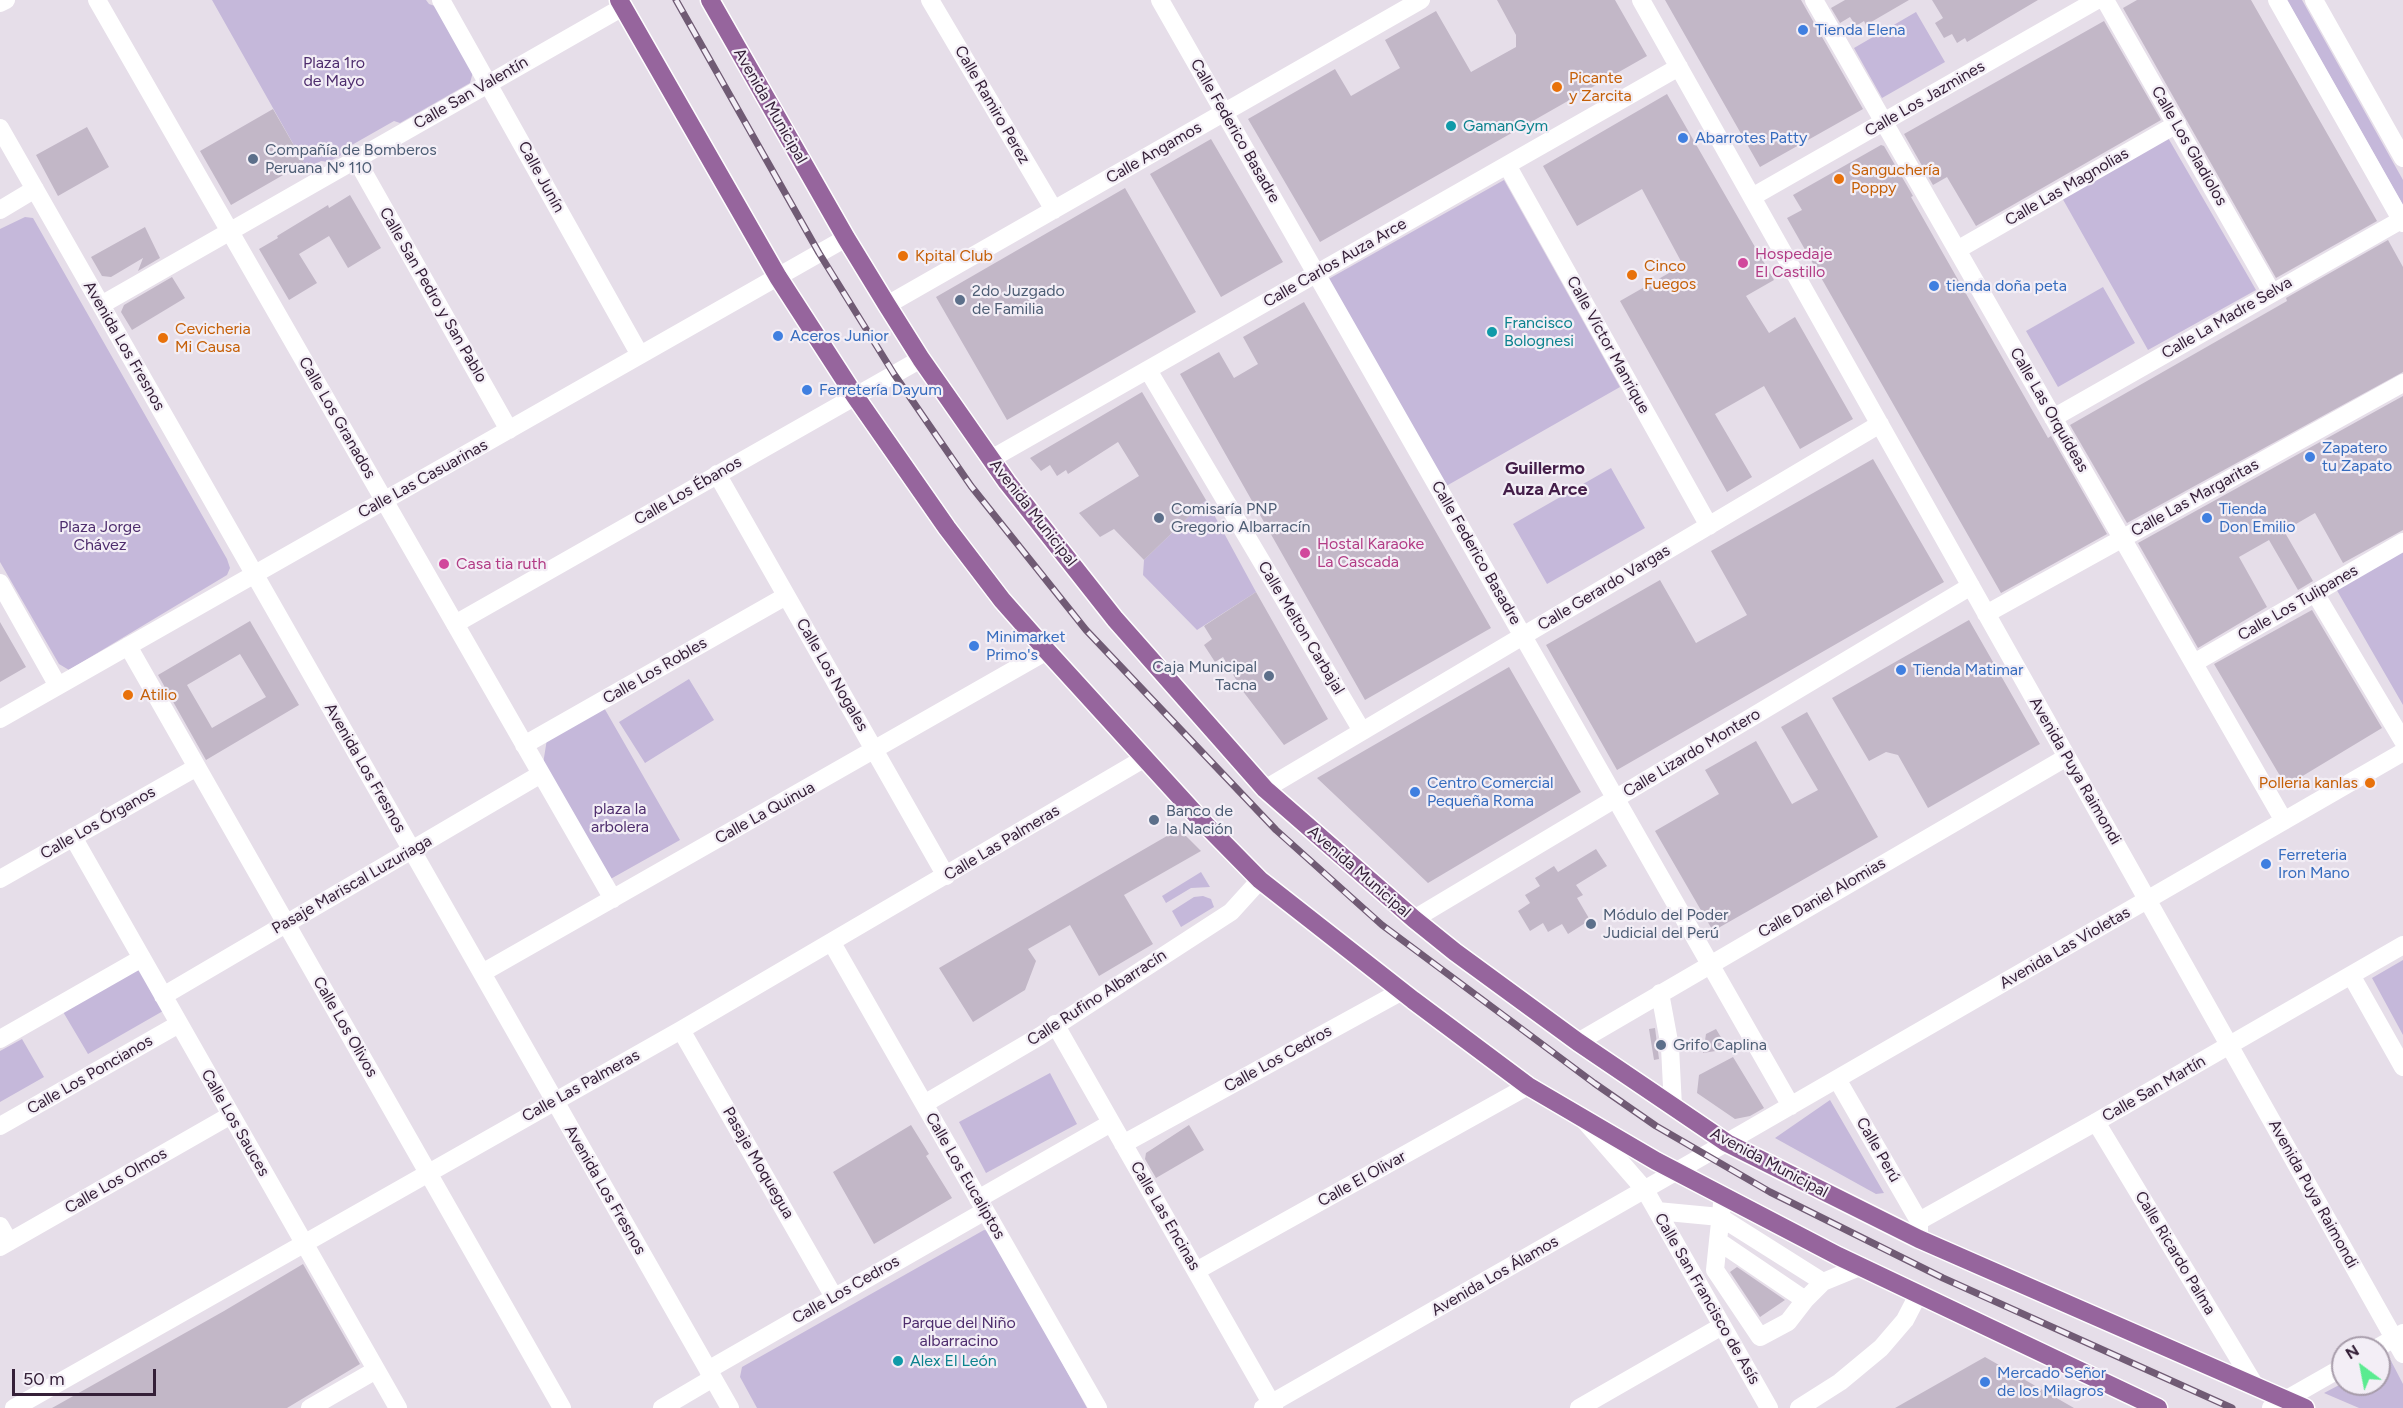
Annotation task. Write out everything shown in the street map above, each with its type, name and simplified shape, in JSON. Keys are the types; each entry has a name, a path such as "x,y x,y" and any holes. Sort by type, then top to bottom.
{"main road":[{"name":"Avenida Municipal","path":"710,0 846,238 887,305 1006,482 1115,619 1265,789 1414,919 1578,1042 1726,1143 2254,1384 2279,1404 2305,1408"},
{"path":"621,3 778,277 855,396 947,528 1002,600 1047,651 1200,819 1260,880 1528,1086 1582,1118 1838,1256 2158,1408"}],"street":[{"path":"0,3 6,0"},
{"name":"Calle Los Granados","path":"97,0 612,899"},
{"name":"Calle Junín","path":"441,0 640,355"},
{"name":"Calle Ramiro Perez","path":"930,0 1054,210"},
{"name":"Calle Federico Basadre","path":"1160,0 1791,1106"},
{"name":"Calle Angamos","path":"887,305 1421,0"},
{"name":"Avenida Puya Raimondi","path":"1641,0 2229,1045 2400,1342"},
{"name":"Calle Las Orquídeas","path":"1814,0 2284,821"},
{"name":"Calle Los Jazmines","path":"1752,197 2097,0"},
{"name":"Calle Los Gladiolos","path":"2105,0 2272,292"},
{"path":"2277,0 2402,222"},
{"path":"2314,0 2403,158"},
{"name":"Calle San Valentín","path":"101,305 489,83 621,3"},
{"name":"Calle Carlos Auza Arce","path":"991,459 1679,67"},
{"name":"Calle Las Magnolias","path":"1957,250 2177,124"},
{"name":"Avenida Los Fresnos","path":"0,128 730,1408"},
{"name":"Calle San Pedro y San Pablo","path":"356,159 509,430"},
{"name":"Calle Víctor Manrique","path":"1507,165 1709,526"},
{"path":"0,210 35,189"},
{"name":"Calle La Madre Selva","path":"2053,418 2272,292 2402,222"},
{"name":"Calle Las Casuarinas","path":"0,719 846,238"},
{"name":"Calle Los Ébanos","path":"455,624 921,358"},
{"name":"Calle Melton Carbajal","path":"1148,370 1362,731"},
{"name":"Calle Las Margaritas","path":"1986,614 2403,382"},
{"name":"Calle Gerardo Vargas","path":"1265,789 1880,424"},
{"name":"Calle Los Nogales","path":"717,474 946,876"},
{"name":"Calle Los Tulipanes","path":"2194,663 2403,542"},
{"path":"0,583 58,686"},
{"name":"Calle Lizardo Montero","path":"1414,919 1971,586"},
{"path":"2315,593 2403,741"},
{"name":"Calle Los Robles","path":"524,745 786,596"},
{"name":"Calle Los Olivos","path":"128,646 562,1408"},
{"name":"Calle La Quinua","path":"482,973 1047,651"},
{"name":"Avenida Las Violetas","path":"1726,1143 2403,752"},
{"name":"Calle Daniel Alomias","path":"1578,1042 2067,757"},
{"name":"Calle Las Palmeras","path":"14,1408 681,1030 1145,758"},
{"name":"Calle Los Órganos","path":"0,879 196,767"},
{"name":"Pasaje Mariscal Luzuriaga","path":"163,996 541,774"},
{"name":"Calle Los Sauces","path":"73,837 398,1408"},
{"name":"Calle Rufino Albarracín","path":"924,1104 1040,1036 1055,1024 1231,912 1260,880"},
{"name":"Calle Los Eucaliptos","path":"832,943 1098,1408"},
{"name":"Calle San Martín","path":"1919,1230 2096,1122 2403,945"},
{"path":"0,1039 142,958"},
{"path":"2351,975 2403,1067"},
{"name":"Calle Los Cedros","path":"1123,1144 1402,991"},
{"path":"1660,993 1670,1047 1673,1107"},
{"name":"Calle Los Poncianos","path":"0,1126 179,1024"},
{"name":"Calle Las Encinas","path":"1055,1024 1196,1271 1269,1406"},
{"name":"Pasaje Moquegua","path":"681,1030 834,1297"},
{"name":"Calle Perú","path":"1837,1079 1919,1230"},
{"name":"Calle El Olivar","path":"1196,1271 1528,1086"},
{"name":"Calle Los Olmos","path":"5,1245 231,1115"},
{"name":"Calle San Francisco de Asís","path":"1582,1118 1645,1190 1769,1408"},
{"name":"Calle Ricardo Palma","path":"2096,1122 2254,1384"},
{"name":"Calle Los Cedros","path":"662,1408 710,1374 1111,1123"},
{"name":"Avenida Los Álamos","path":"1269,1406 1726,1143"},
{"path":"1723,1195 1715,1270 1760,1337"},
{"path":"1657,1211 1720,1217 1823,1282"},
{"path":"0,1226 5,1245"},
{"path":"1718,1241 1805,1300"},
{"path":"1736,1351 1788,1322 1823,1282 1862,1266"},
{"path":"1799,1408 1840,1382 1881,1348 1905,1320 1919,1293"},
{"path":"1579,1408 1598,1403 1722,1326"},
{"path":"310,1408 376,1370"},
{"path":"2279,1404 2331,1374"}],"green space":[{"name":"Plaza 1ro de Mayo","path":"212,0 426,0 435,6 473,72 470,83 400,123 394,121 343,150 340,156 328,162 321,161 309,168 304,163"},
{"path":"2287,0 2302,0 2403,180 2403,205"},
{"path":"1916,12 1945,62 1882,98 1854,48"},
{"path":"2167,136 2256,290 2148,350 2061,196"},
{"path":"1504,180 1620,387 1441,489 1325,281"},
{"name":"Plaza Jorge Chávez","path":"25,217 33,218 227,559 230,568 227,575 69,670 59,664 0,562 0,229"},
{"path":"2103,287 2135,343 2058,387 2026,331"},
{"path":"1611,468 1645,528 1547,584 1513,524"},
{"path":"1206,500 1256,592 1197,630 1143,575 1144,560"},
{"path":"2403,548 2403,705 2335,587"},
{"path":"689,679 714,720 645,763 619,722"},
{"name":"plaza la arbolera","path":"603,706 680,840 607,881 543,764 547,739"},
{"path":"1201,872 1210,887 1191,888 1166,903 1162,896"},
{"path":"1203,896 1211,899 1214,907 1181,927 1172,911 1194,897"},
{"path":"2403,960 2403,1035 2372,978"},
{"path":"134,961 163,1011 88,1054 59,1005"},
{"path":"22,1039 44,1077 0,1102 0,1051"},
{"path":"1050,1073 1077,1124 986,1173 959,1122"},
{"path":"1830,1100 1884,1193 1876,1194 1775,1138"},
{"name":"Parque del Niño albarracino","path":"984,1230 990,1231 1087,1408 757,1408 740,1377 742,1367"},
{"path":"2391,1361 2403,1384 2403,1408 2359,1408 2331,1396 2391,1396"},
{"path":"2331,1389 2331,1396 2324,1393"}],"building":[{"path":"1497,0 1615,0 1647,56 1320,242 1248,119 1335,69 1351,96 1400,68 1385,40 1436,11 1471,72 1516,47 1516,35"},
{"path":"1665,0 1801,0 1863,109 1760,167"},
{"path":"1845,0 1909,0 1866,25 1864,21 1856,26 1850,17 1840,23 1831,8"},
{"path":"1932,0 2038,0 1967,42 1965,38 1957,43 1952,34 1944,38 1935,23 1943,18"},
{"path":"2137,0 2251,0 2377,221 2276,278 2123,8"},
{"path":"2104,21 2161,120 1976,226 1947,177 1933,185 1904,134"},
{"path":"1667,94 1774,280 1746,296 1769,333 1795,317 1853,419 1800,449 1764,386 1715,414 1752,477 1727,492 1620,301 1683,265 1642,189 1577,226 1543,166"},
{"name":"Compañía de Bomberos Peruana Nº 110","path":"273,109 304,163 231,205 200,151"},
{"path":"87,127 109,167 58,196 36,155"},
{"path":"1211,139 1283,262 1221,297 1150,174"},
{"path":"1881,145 1884,146 1913,196 1911,197 2048,438 2051,436 2107,534 2001,593 1787,218 1802,210 1793,195"},
{"path":"1125,188 1196,312 1007,420 936,297"},
{"path":"350,195 381,248 348,268 329,236 299,254 317,283 289,300 259,249 328,205 329,208"},
{"path":"145,227 160,258 138,271 143,258 111,277 102,276 91,257"},
{"path":"2388,240 2403,267 2403,372 2127,523 2070,425 2287,301 2286,298"},
{"path":"172,277 185,298 132,330 121,312 124,305"},
{"path":"1304,302 1491,628 1365,700 1180,374 1219,352 1234,378 1258,364 1243,337"},
{"path":"1142,392 1206,500 1144,560 1114,529 1100,537 1079,513 1139,476 1118,442 1068,474 1066,470 1057,476 1050,465 1041,471 1030,458"},
{"path":"2403,396 2403,530 2343,563 2315,513 2284,531 2313,581 2298,590 2269,540 2239,557 2267,607 2198,648 2138,543"},
{"path":"1873,459 1944,582 1617,770 1546,645 1660,580 1696,643 1747,615 1711,551"},
{"name":"Caja Municipal Tacna","path":"1256,592 1328,719 1284,745 1242,690 1223,657 1215,662 1204,645 1212,639 1204,626"},
{"path":"2312,610 2382,728 2286,786 2214,664"},
{"path":"1969,620 2040,744 1928,808 1898,755 1886,752 1869,761 1832,698"},
{"path":"250,621 299,705 206,760 158,675","holes":["240,654 266,697 212,728 187,685"]},
{"path":"0,622 26,667 0,682"},
{"path":"1509,667 1581,792 1428,883 1317,778"},
{"path":"1807,712 1878,837 1713,931 1655,831 1719,794 1705,770 1756,741 1792,804 1818,790 1781,727"},
{"path":"1179,829 1201,851 1124,895 1153,944 1099,976 1070,925 1028,949 1036,961 1025,990 973,1022 939,968"},
{"path":"1596,849 1607,866 1576,885 1583,895 1577,898 1590,920 1568,934 1562,924 1548,932 1543,923 1530,931 1518,911 1530,903 1525,895 1540,886 1535,878 1554,866 1558,872"},
{"path":"1655,1028 1659,1059 1654,1060 1649,1029"},
{"path":"1716,1029 1728,1049 1703,1053 1706,1034"},
{"path":"1733,1057 1764,1108 1750,1116 1735,1119 1697,1093 1699,1075"},
{"path":"911,1125 929,1154 926,1156 952,1198 874,1244 833,1172"},
{"path":"1189,1125 1204,1150 1156,1178 1145,1159 1146,1153"},
{"path":"303,1264 360,1364 287,1408 52,1408 224,1311"},
{"path":"1737,1267 1785,1300 1760,1317 1730,1272"},
{"name":"Mercado Señor de los Milagros","path":"1985,1357 2074,1408 1895,1408"}],"railway":[{"path":"676,0 819,253 894,374 971,486 1086,630 1276,830 1382,925 1594,1083 1656,1126 1770,1192 1943,1278 2232,1408"}],"place":[{"name":"Tienda Elena","path":"1803,30"},
{"name":"Picante y Zarcita","path":"1557,87"},
{"name":"GamanGym","path":"1451,126"},
{"name":"Abarrotes Patty","path":"1683,138"},
{"name":"Compañía de Bomberos Peruana Nº 110","path":"253,159"},
{"name":"Sanguchería Poppy","path":"1839,179"},
{"name":"Kpital Club","path":"903,256"},
{"name":"Hospedaje El Castillo","path":"1743,263"},
{"name":"Cinco Fuegos","path":"1632,275"},
{"name":"tienda doña peta","path":"1934,286"},
{"name":"2do Juzgado de Familia","path":"960,300"},
{"name":"Francisco Bolognesi","path":"1492,332"},
{"name":"Aceros Junior","path":"778,336"},
{"name":"Cevicheria Mi Causa","path":"163,338"},
{"name":"Ferretería Dayum","path":"807,390"},
{"name":"Zapatero tu Zapato","path":"2310,457"},
{"name":"Comisaría PNP Gregorio Albarracín","path":"1159,518"},
{"name":"Tienda Don Emilio","path":"2207,518"},
{"name":"Hostal Karaoke La Cascada","path":"1305,553"},
{"name":"Casa tia ruth","path":"444,564"},
{"name":"Minimarket Primo's","path":"974,646"},
{"name":"Tienda Matimar","path":"1901,670"},
{"name":"Caja Municipal Tacna","path":"1269,676"},
{"name":"Atilio","path":"128,695"},
{"name":"Polleria kanlas","path":"2370,783"},
{"name":"Centro Comercial Pequeña Roma","path":"1415,792"},
{"name":"Banco de la Nación","path":"1154,820"},
{"name":"Ferreteria Iron Mano","path":"2266,864"},
{"name":"Módulo del Poder Judicial del Perú","path":"1591,924"},
{"name":"Grifo Caplina","path":"1661,1045"},
{"name":"Alex El León","path":"898,1361"},
{"name":"Mercado Señor de los Milagros","path":"1985,1382"}],"district":[{"name":"Guillermo Auza Arce","path":"1545,479"}]}
